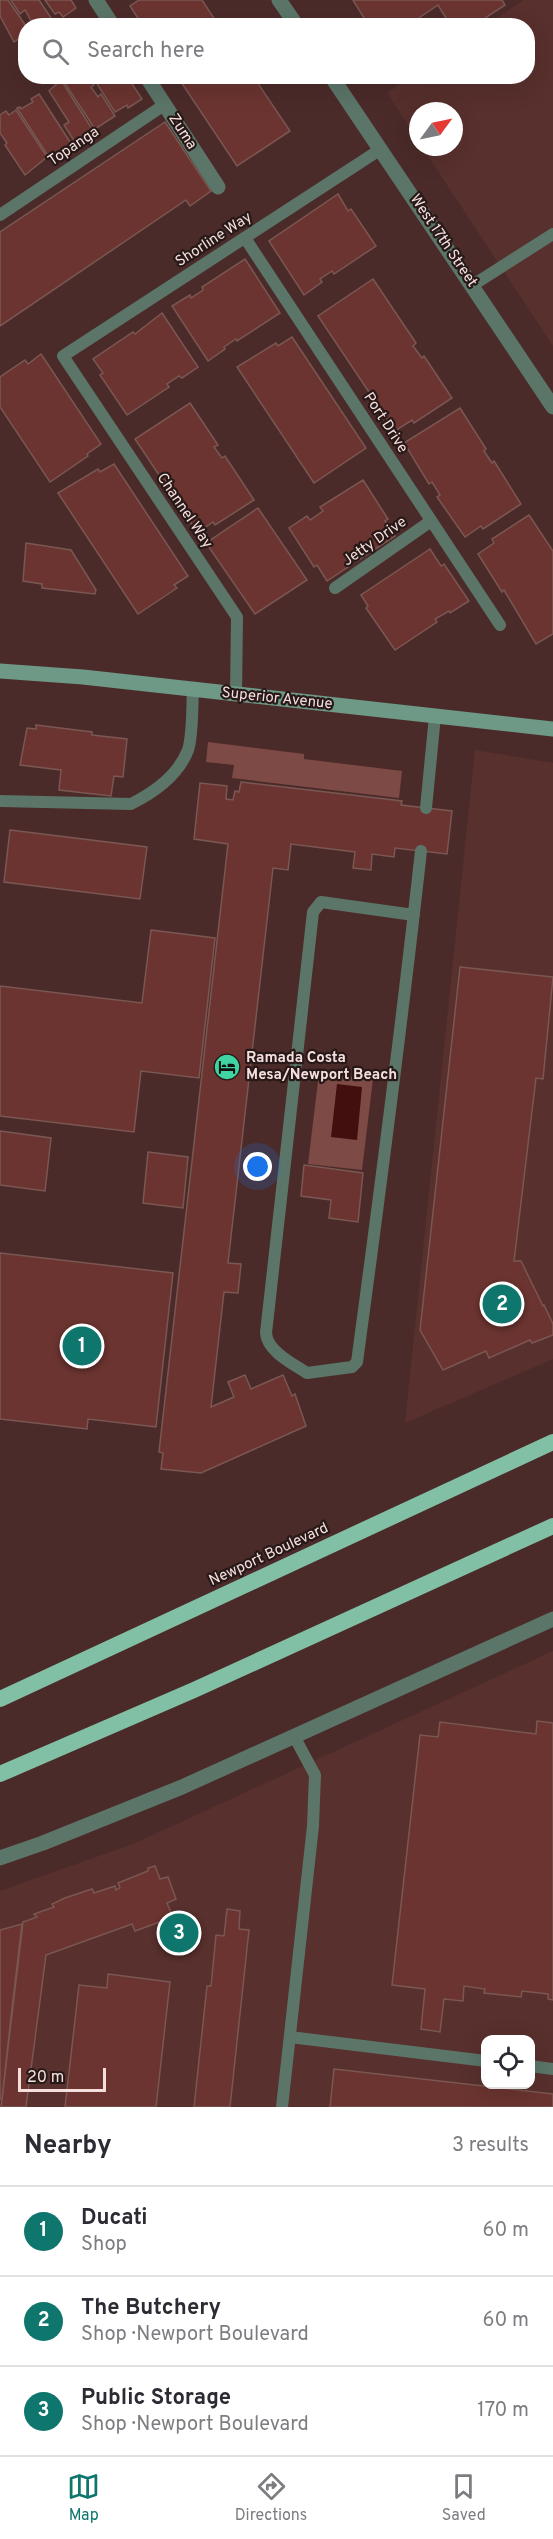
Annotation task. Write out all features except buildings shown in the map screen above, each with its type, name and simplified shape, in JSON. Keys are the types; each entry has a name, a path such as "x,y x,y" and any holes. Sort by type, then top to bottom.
{"highway":[{"name":"Newport Boulevard","path":"0,1699 553,1442"},
{"path":"0,1774 183,1695 553,1526"}],"main road":[{"name":"Superior Avenue","path":"0,671 193,689 553,729"}],"street":[{"path":"96,0 108,18"},
{"path":"279,0 291,18"},
{"name":"Zuma","path":"151,84 218,187"},
{"name":"West 17th Street","path":"336,84 553,407"},
{"path":"0,1858 182,1787 553,1619"}],"lane":[{"name":"Topanga","path":"0,215 164,105"},
{"name":"Shorline Way","path":"63,356 381,149"},
{"path":"473,285 553,234"},
{"name":"Port Drive","path":"245,238 500,625"},
{"name":"Channel Way","path":"63,356 237,617 236,694"},
{"name":"Jetty Drive","path":"335,588 431,521"},
{"path":"0,801 132,804 148,795 163,785 188,749 193,689"},
{"path":"426,808 435,716"},
{"path":"414,915 321,902 313,912 266,1333 266,1340 271,1347 308,1373 352,1367 357,1362 414,915 422,851"},
{"path":"282,2107 313,1826 315,1775 294,1736"},
{"path":"290,2037 481,2060"},
{"path":"535,2067 553,2069"}],"shaded area":[{"path":"524,0 553,0 553,346 428,156 463,156 463,102 409,102 409,126 387,93 400,84 535,84 535,18 497,18"},
{"path":"208,742 304,754 304,759 402,771 399,798 232,778 234,765 206,762"},
{"path":"475,750 553,763 553,1359 405,1423"},
{"path":"319,1073 373,1079 362,1170 308,1164"},
{"path":"337,1084 362,1087 357,1140 331,1137"},
{"path":"553,1651 553,2107 0,2107 0,1891 133,1844"}],"place":[{"name":"Ramada Costa Mesa/Newport Beach","path":"227,1067"},
{"name":"The Butchery","path":"502,1304"},
{"name":"Ducati","path":"82,1346"},
{"name":"Public Storage","path":"179,1933"}]}
